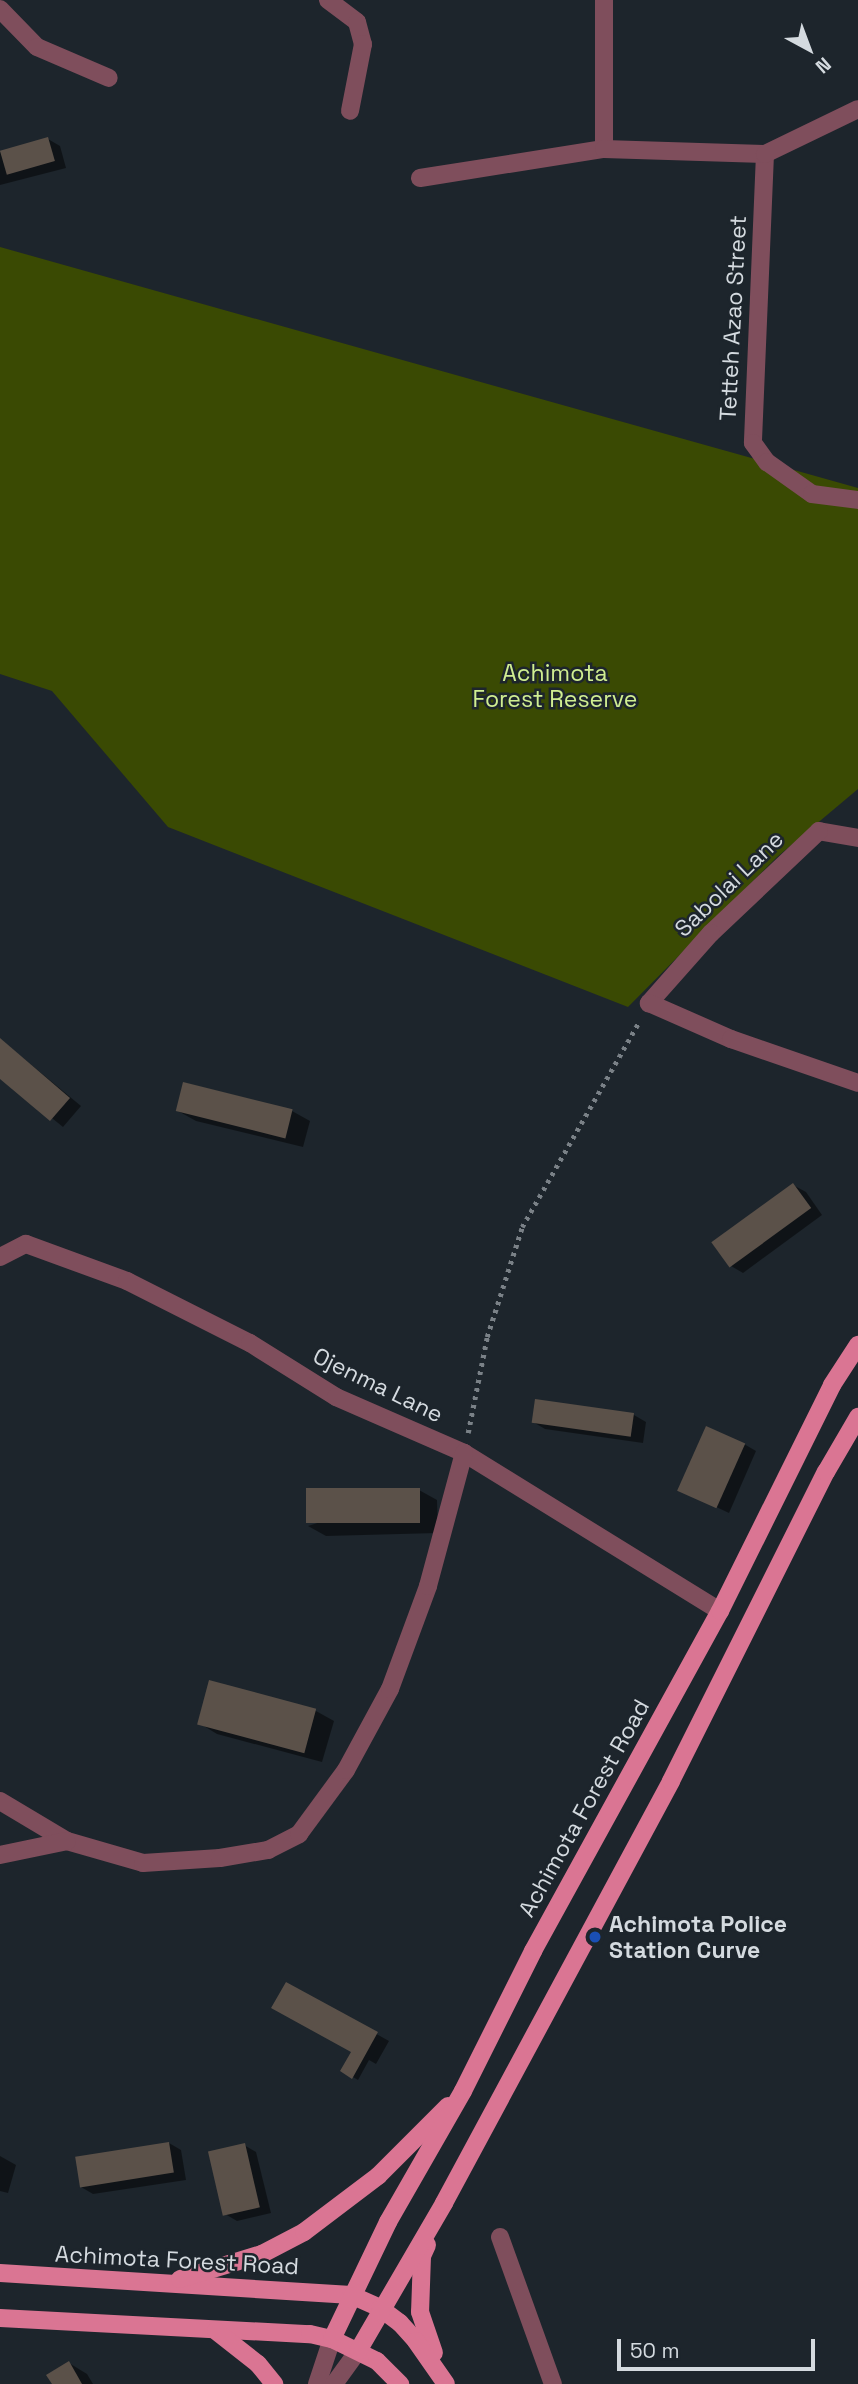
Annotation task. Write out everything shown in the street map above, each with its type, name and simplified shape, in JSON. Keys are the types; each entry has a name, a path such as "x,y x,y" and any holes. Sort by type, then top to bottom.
{"main road":[{"name":"Achimota Forest Road","path":"332,2339 388,2222 463,2091 533,1951 720,1611 832,1385 858,1345"},
{"path":"358,2351 380,2308 444,2203 671,1781 826,1472 858,1417"},
{"path":"159,2284 262,2254 304,2232 378,2176 463,2091"},
{"path":"444,2203 422,2256 419,2286 420,2312 425,2333 447,2384"},
{"name":"Achimota Forest Road","path":"0,2273 351,2295 380,2308 416,2341 447,2384"},
{"path":"0,2318 310,2334 332,2339 377,2361 400,2384"},
{"path":"216,2331 258,2364 274,2384"}],"street":[{"path":"328,0 357,22 363,44 350,111"},
{"path":"604,0 604,149"},
{"path":"0,9 37,47 109,78"},
{"path":"420,178 604,149 765,154 858,109"},
{"name":"Tetteh Azao Street","path":"765,154 753,443 767,462 812,494 858,500"},
{"name":"Sabolai Lane","path":"649,1003 711,933 819,831 858,838"},
{"path":"649,1003 731,1039 858,1083"},
{"name":"Ojenma Lane","path":"0,1257 26,1244 127,1281 250,1343 336,1397 464,1453 720,1611"},
{"path":"0,1801 67,1841 143,1863 268,1850 299,1834 346,1770 390,1689 428,1586 464,1453"},
{"path":"0,1855 67,1841"},
{"path":"500,2237 553,2384"},
{"path":"317,2384 332,2339"},
{"path":"334,2384 358,2351"}],"path":[{"path":"464,1453 486,1337 522,1227 624,1053 649,1003"}],"green space":[{"name":"Achimota Forest Reserve","path":"0,247 858,488 858,789 777,857 628,1007 168,827 52,691 0,674"}],"building":[{"path":"48,137 55,161 7,175 0,151"},
{"path":"0,1038 70,1098 50,1121 0,1079"},
{"path":"183,1082 293,1109 285,1138 176,1111"},
{"path":"793,1183 811,1208 730,1267 711,1242"},
{"path":"535,1399 634,1413 631,1437 532,1423"},
{"path":"706,1426 745,1443 716,1508 677,1491"},
{"path":"306,1488 420,1488 420,1523 306,1523"},
{"path":"209,1680 316,1709 304,1753 197,1724"},
{"path":"286,1982 378,2032 352,2079 340,2071 351,2052 271,2008"},
{"path":"169,2142 174,2173 80,2187 75,2157"},
{"path":"245,2143 260,2207 223,2216 208,2152"},
{"path":"69,2361 82,2384 52,2384 46,2375"}],"place":[{"name":"Achimota Police Station Curve","path":"595,1937"}]}
